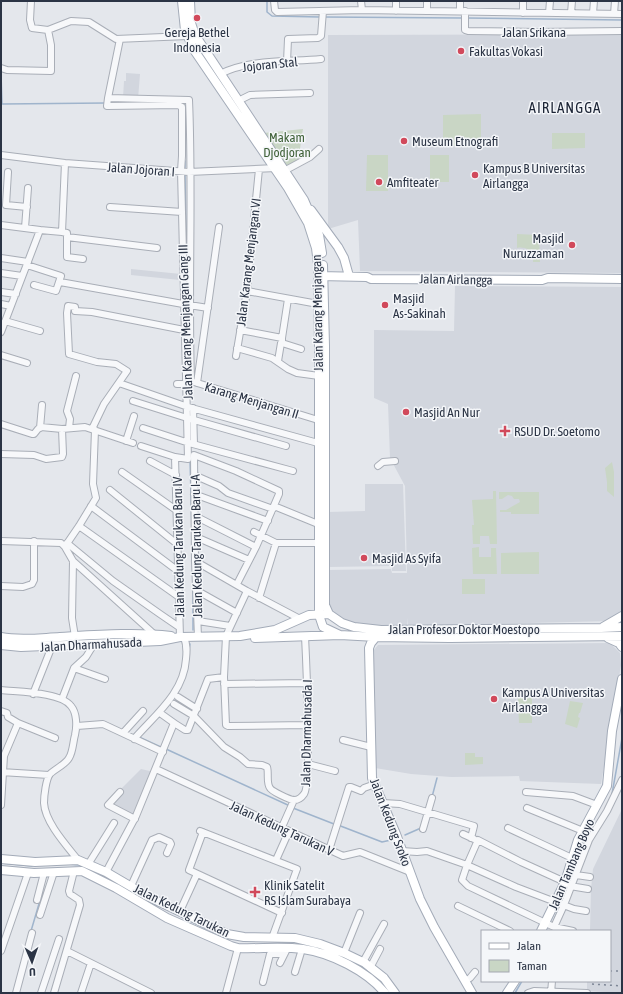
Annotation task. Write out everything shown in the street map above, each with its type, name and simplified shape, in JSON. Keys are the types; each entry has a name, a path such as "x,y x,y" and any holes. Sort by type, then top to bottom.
{"main road":[{"name":"Jalan Karang Menjangan","path":"182,1 183,24 194,50 338,247 344,258 350,276"},
{"name":"Jalan Karang Menjangan","path":"190,1 193,30 202,48 238,101 248,124"},
{"name":"Jalan Karang Menjangan","path":"280,169 288,188 308,223 316,248 321,279 325,605 329,614"},
{"name":"Jalan Karang Menjangan","path":"304,200 318,235 323,258 318,304 319,376 322,404 318,420 319,615"},
{"path":"323,258 326,267 337,276"},
{"name":"Jalan Airlangga","path":"321,279 337,276 350,276 371,278 542,280 548,282 622,283"},
{"name":"Jalan Airlangga","path":"321,279 367,281 371,278"},
{"name":"Jalan Airlangga","path":"542,280 548,278 622,279"},
{"path":"309,615 315,605 318,595"},
{"path":"309,615 329,614"},
{"name":"Jalan Profesor Doktor Moestopo","path":"329,614 342,623 354,627 381,630 622,627"},
{"name":"Jalan Dharmahusada","path":"240,636 276,630 309,615"},
{"path":"319,615 323,627 340,635"},
{"path":"601,628 622,616"},
{"name":"Jalan Dharmahusada","path":"1,637 22,639 76,639 155,635 182,637 240,636 255,638 340,635"},
{"name":"Jalan Profesor Doktor Moestopo","path":"340,635 458,638 622,636"},
{"name":"Jalan Dharmahusada","path":"1,645 21,647 52,646 76,639 94,644 160,641 182,637"},
{"name":"Jalan Kedung Sroko","path":"376,637 369,648 372,778 420,899 434,928 472,993"},
{"path":"606,637 614,640 622,647"},
{"name":"Jalan Tambang Boyo","path":"542,930 550,925 560,904 567,885 572,858 583,831 609,786 612,731 622,679"},
{"name":"Jalan Kedung Tarukan","path":"1,859 35,862 78,860 89,863 148,896 227,934 250,938 295,938 320,944 344,953 367,965 384,978 395,993"},
{"path":"1,870 44,873 74,871 82,872 110,885 167,918 238,948 286,951 302,949 334,958 361,971 385,993"},
{"path":"507,993 514,982"}],"street":[{"path":"31,1 31,27 48,30 70,21 88,22 116,39 187,36"},
{"name":"Jalan Srikana","path":"274,1 275,10 277,12 323,15 362,10 622,14"},
{"path":"361,1 362,10"},
{"path":"396,1 396,11"},
{"path":"427,1 427,11"},
{"path":"460,1 463,12"},
{"path":"523,1 523,13"},
{"path":"549,13 550,1"},
{"path":"571,13 572,1"},
{"path":"593,13 594,1"},
{"path":"614,14 616,1"},
{"name":"Jalan Srikana","path":"463,12 465,30 468,31 622,32"},
{"path":"287,62 288,40 319,38 321,34 323,15"},
{"path":"2,68 7,70 52,71 48,30"},
{"path":"120,39 107,101 180,102 189,100 190,172 186,219"},
{"name":"Jojoran Stal","path":"220,74 244,66 321,59"},
{"path":"238,101 250,95 310,93"},
{"name":"Jalan Karang Menjangan Gang III","path":"180,102 182,107 182,212 186,219 187,262 187,304 184,330 189,381 191,443"},
{"path":"280,169 310,157 319,149"},
{"name":"Jalan Jojoran I","path":"1,155 65,163 190,172 280,169"},
{"path":"62,232 65,163"},
{"name":"Jalan Karang Menjangan VI","path":"236,356 247,291 259,169"},
{"path":"8,172 6,205 27,207"},
{"path":"25,228 28,188"},
{"path":"110,207 182,212"},
{"path":"1,225 67,233 67,257 83,259"},
{"path":"189,381 203,346 219,227"},
{"path":"1,332 40,230"},
{"path":"67,237 157,248"},
{"path":"1,258 27,263 61,276 60,282 55,291 34,285"},
{"path":"1,273 22,276"},
{"path":"60,282 208,308"},
{"path":"247,291 318,304"},
{"path":"1,292 16,294"},
{"path":"278,361 288,299"},
{"path":"1,304 11,306"},
{"path":"187,304 190,345 189,381"},
{"path":"66,545 96,496 93,484 94,430 104,404 127,372 120,366 113,363 97,362 68,354 68,306 75,307 75,311 92,312 184,330"},
{"path":"4,321 40,331"},
{"path":"240,330 282,340 301,349"},
{"path":"190,345 203,346"},
{"path":"237,348 270,357 297,373 319,376"},
{"path":"1,355 27,363"},
{"path":"1,454 34,455 46,459 62,457 66,428 70,419 67,411 76,376"},
{"name":"Karang Menjangan II","path":"177,384 189,381 318,420"},
{"path":"119,383 190,408 318,444"},
{"path":"133,401 286,446"},
{"path":"1,424 34,434 40,428 42,405"},
{"path":"126,440 134,416"},
{"path":"40,428 82,427 133,443"},
{"path":"143,428 293,471"},
{"path":"191,443 192,459"},
{"path":"140,446 175,457 192,459 236,471 278,490 279,494 268,521 237,584"},
{"name":"Jalan Kedung Tarukan Baru IV","path":"134,739 162,710 178,687 186,665 187,645 182,637 180,627 175,457"},
{"name":"Jalan Kedung Tarukan Baru I-A","path":"192,459 194,475 198,637"},
{"path":"150,461 176,475"},
{"path":"378,466 382,462 395,461"},
{"path":"122,472 176,510"},
{"path":"194,475 219,486 228,493 318,524"},
{"path":"110,490 177,544"},
{"path":"194,494 268,521"},
{"path":"91,506 178,571"},
{"path":"195,516 256,547"},
{"path":"79,526 179,597"},
{"path":"254,532 276,542 318,543"},
{"path":"196,537 249,560"},
{"path":"1,541 59,542 66,545 113,581 180,627"},
{"path":"1,586 23,587 32,584 34,580 34,541"},
{"path":"259,598 276,542"},
{"path":"66,545 72,561 72,618 76,639"},
{"path":"72,561 155,635"},
{"path":"195,561 259,598 300,619"},
{"path":"196,590 237,613"},
{"path":"247,591 226,636 224,677 225,723 228,726 307,725"},
{"path":"198,621 230,626"},
{"name":"Jalan Dharmahusada I","path":"194,716 224,747 248,764 267,767 269,786 272,790 292,804 305,793 307,784 308,764 305,636"},
{"path":"62,699 74,668 86,657 94,644"},
{"path":"33,694 52,646"},
{"path":"74,668 105,679"},
{"path":"160,714 187,730 197,709 208,679 224,677"},
{"path":"224,684 306,683"},
{"path":"1,690 62,699 71,705 77,726 69,758 49,775 45,789 44,803 46,813 61,838 78,860"},
{"path":"178,697 197,709"},
{"path":"174,704 194,716"},
{"path":"1,711 7,713 8,716 18,723 55,738"},
{"path":"123,733 143,711"},
{"path":"1,805 4,756 18,723"},
{"path":"77,726 100,723 134,739 163,750"},
{"path":"106,872 135,819 174,723"},
{"path":"343,740 371,747"},
{"path":"308,764 335,771"},
{"name":"Jalan Kedung Tarukan V","path":"156,769 344,857 360,852 410,872"},
{"path":"2,772 49,775"},
{"path":"329,850 350,787 361,791 364,788 375,784"},
{"path":"609,786 621,784"},
{"path":"567,885 576,875 589,840 608,811 621,784"},
{"path":"120,792 108,805 135,819"},
{"path":"526,792 573,796 597,805"},
{"path":"423,829 432,798"},
{"path":"383,803 396,803 474,826 474,840 462,880 468,886 550,925 570,930"},
{"path":"282,828 292,804"},
{"path":"527,808 583,831"},
{"path":"89,863 114,822"},
{"path":"508,828 572,858"},
{"path":"272,938 282,913 297,869 202,831 189,870 282,913"},
{"path":"276,860 289,831"},
{"path":"462,834 567,885 588,889"},
{"path":"131,886 152,840 159,838 170,842 171,844 167,853"},
{"path":"402,851 427,851 467,865 516,887 560,904 586,911"},
{"path":"54,993 80,903 79,900 70,894 69,891 74,871"},
{"path":"1,951 28,872"},
{"path":"40,915 54,872"},
{"path":"37,900 44,873"},
{"path":"180,911 197,874"},
{"path":"576,875 590,877"},
{"path":"458,906 508,930"},
{"path":"344,953 360,913"},
{"path":"367,965 384,924"},
{"path":"16,993 32,933"},
{"path":"250,938 251,948"},
{"path":"41,993 58,939"},
{"path":"226,993 238,948"},
{"path":"295,972 302,949"},
{"path":"367,965 380,949"},
{"path":"67,951 144,991 151,993"},
{"path":"280,962 286,951"},
{"path":"263,982 270,954 286,951"},
{"path":"81,993 91,963"},
{"path":"465,981 475,972"},
{"path":"528,993 534,991 587,993"}],"shaded area":[{"name":"Kampus B Universitas Airlangga","path":"622,34 622,273 360,271 358,220 328,229 328,35"},
{"path":"126,73 140,74 138,99 123,98"},
{"path":"131,269 181,274 180,280 131,275"},
{"name":"RSUD Dr. Soetomo","path":"455,286 622,287 622,614 611,621 408,626 407,618 407,625 354,626 336,617 329,606 328,570 391,569 392,573 407,573 405,486 390,458 388,404 374,398 374,330 454,331"},
{"path":"365,484 403,484 406,571 392,571 392,566 329,567 328,512 365,511"},
{"name":"Kampus A Universitas Airlangga","path":"610,643 620,653 621,665 601,784 520,781 519,776 451,777 411,774 375,768 373,651 378,645"},
{"path":"141,769 154,772 134,818 106,804"},
{"path":"622,809 622,993 587,991 587,982 611,982 611,930 590,930 593,869"}],"green space":[{"path":"481,114 481,146 443,146 443,115"},
{"name":"Makam Djodjoran","path":"303,129 298,162 286,168 264,133"},
{"path":"552,133 585,133 585,148 552,149"},
{"path":"367,155 388,155 388,191 366,191"},
{"path":"430,155 449,155 449,182 430,182"},
{"path":"517,234 539,235 540,262 533,262 532,255 529,250 517,248"},
{"path":"612,462 614,472 614,497 607,491 605,468"},
{"path":"493,491 496,491 497,544 490,544 489,536 480,536 480,544 473,544 472,525 474,525 472,500 493,499"},
{"path":"499,492 539,492 539,514 511,514 511,512 500,512 500,510 506,510 520,502 519,499 514,499 512,496 508,495 502,499 499,499"},
{"path":"479,547 479,557 491,557 491,548 496,548 497,574 473,574 472,548"},
{"path":"539,552 539,574 501,574 501,553"},
{"path":"462,579 485,579 485,594 462,594"},
{"path":"518,698 532,698 532,723 519,723"},
{"path":"570,701 583,703 578,717 580,718 577,728 565,724"},
{"path":"465,753 475,753 475,757 483,757 483,764 465,765"}],"waterway":[{"path":"267,1 267,12 272,16 320,17"},
{"path":"324,17 462,18"},
{"path":"466,18 622,20"},
{"path":"1,74 2,104 106,103"},
{"path":"110,103 144,102"},
{"path":"185,161 185,171"},
{"path":"185,175 187,295"},
{"path":"190,460 192,531"},
{"path":"193,586 193,630"},
{"path":"189,650 190,644"},
{"path":"139,737 163,748"},
{"path":"612,794 622,738"},
{"path":"166,749 290,806"},
{"path":"432,797 437,778"},
{"path":"293,808 334,824"},
{"path":"338,825 382,842 391,840"},
{"path":"405,835 421,828"},
{"path":"1,863 32,866"},
{"path":"68,864 79,865 87,868"},
{"path":"96,872 118,883"},
{"path":"31,931 41,897"},
{"path":"554,920 560,906"},
{"path":"174,913 211,931"},
{"path":"376,977 386,987"},
{"path":"515,993 521,982"}],"railway":[{"path":"611,971 622,971"},
{"path":"592,984 622,986"}],"place":[{"name":"Gereja Bethel Indonesia","path":"197,18"},
{"name":"Fakultas Vokasi","path":"461,51"},
{"name":"Museum Etnografi","path":"404,141"},
{"name":"Kampus B Universitas Airlangga","path":"475,175"},
{"name":"Amfiteater","path":"379,182"},
{"name":"Masjid Nuruzzaman","path":"572,245"},
{"name":"Masjid As-Sakinah","path":"385,305"},
{"name":"Masjid An Nur","path":"406,412"},
{"name":"RSUD Dr. Soetomo","path":"505,431"},
{"name":"Masjid As Syifa","path":"364,558"},
{"name":"Kampus A Universitas Airlangga","path":"494,699"},
{"name":"Klinik Satelit RS Islam Surabaya","path":"255,892"}],"district":[{"name":"AIRLANGGA","path":"565,108"}]}
